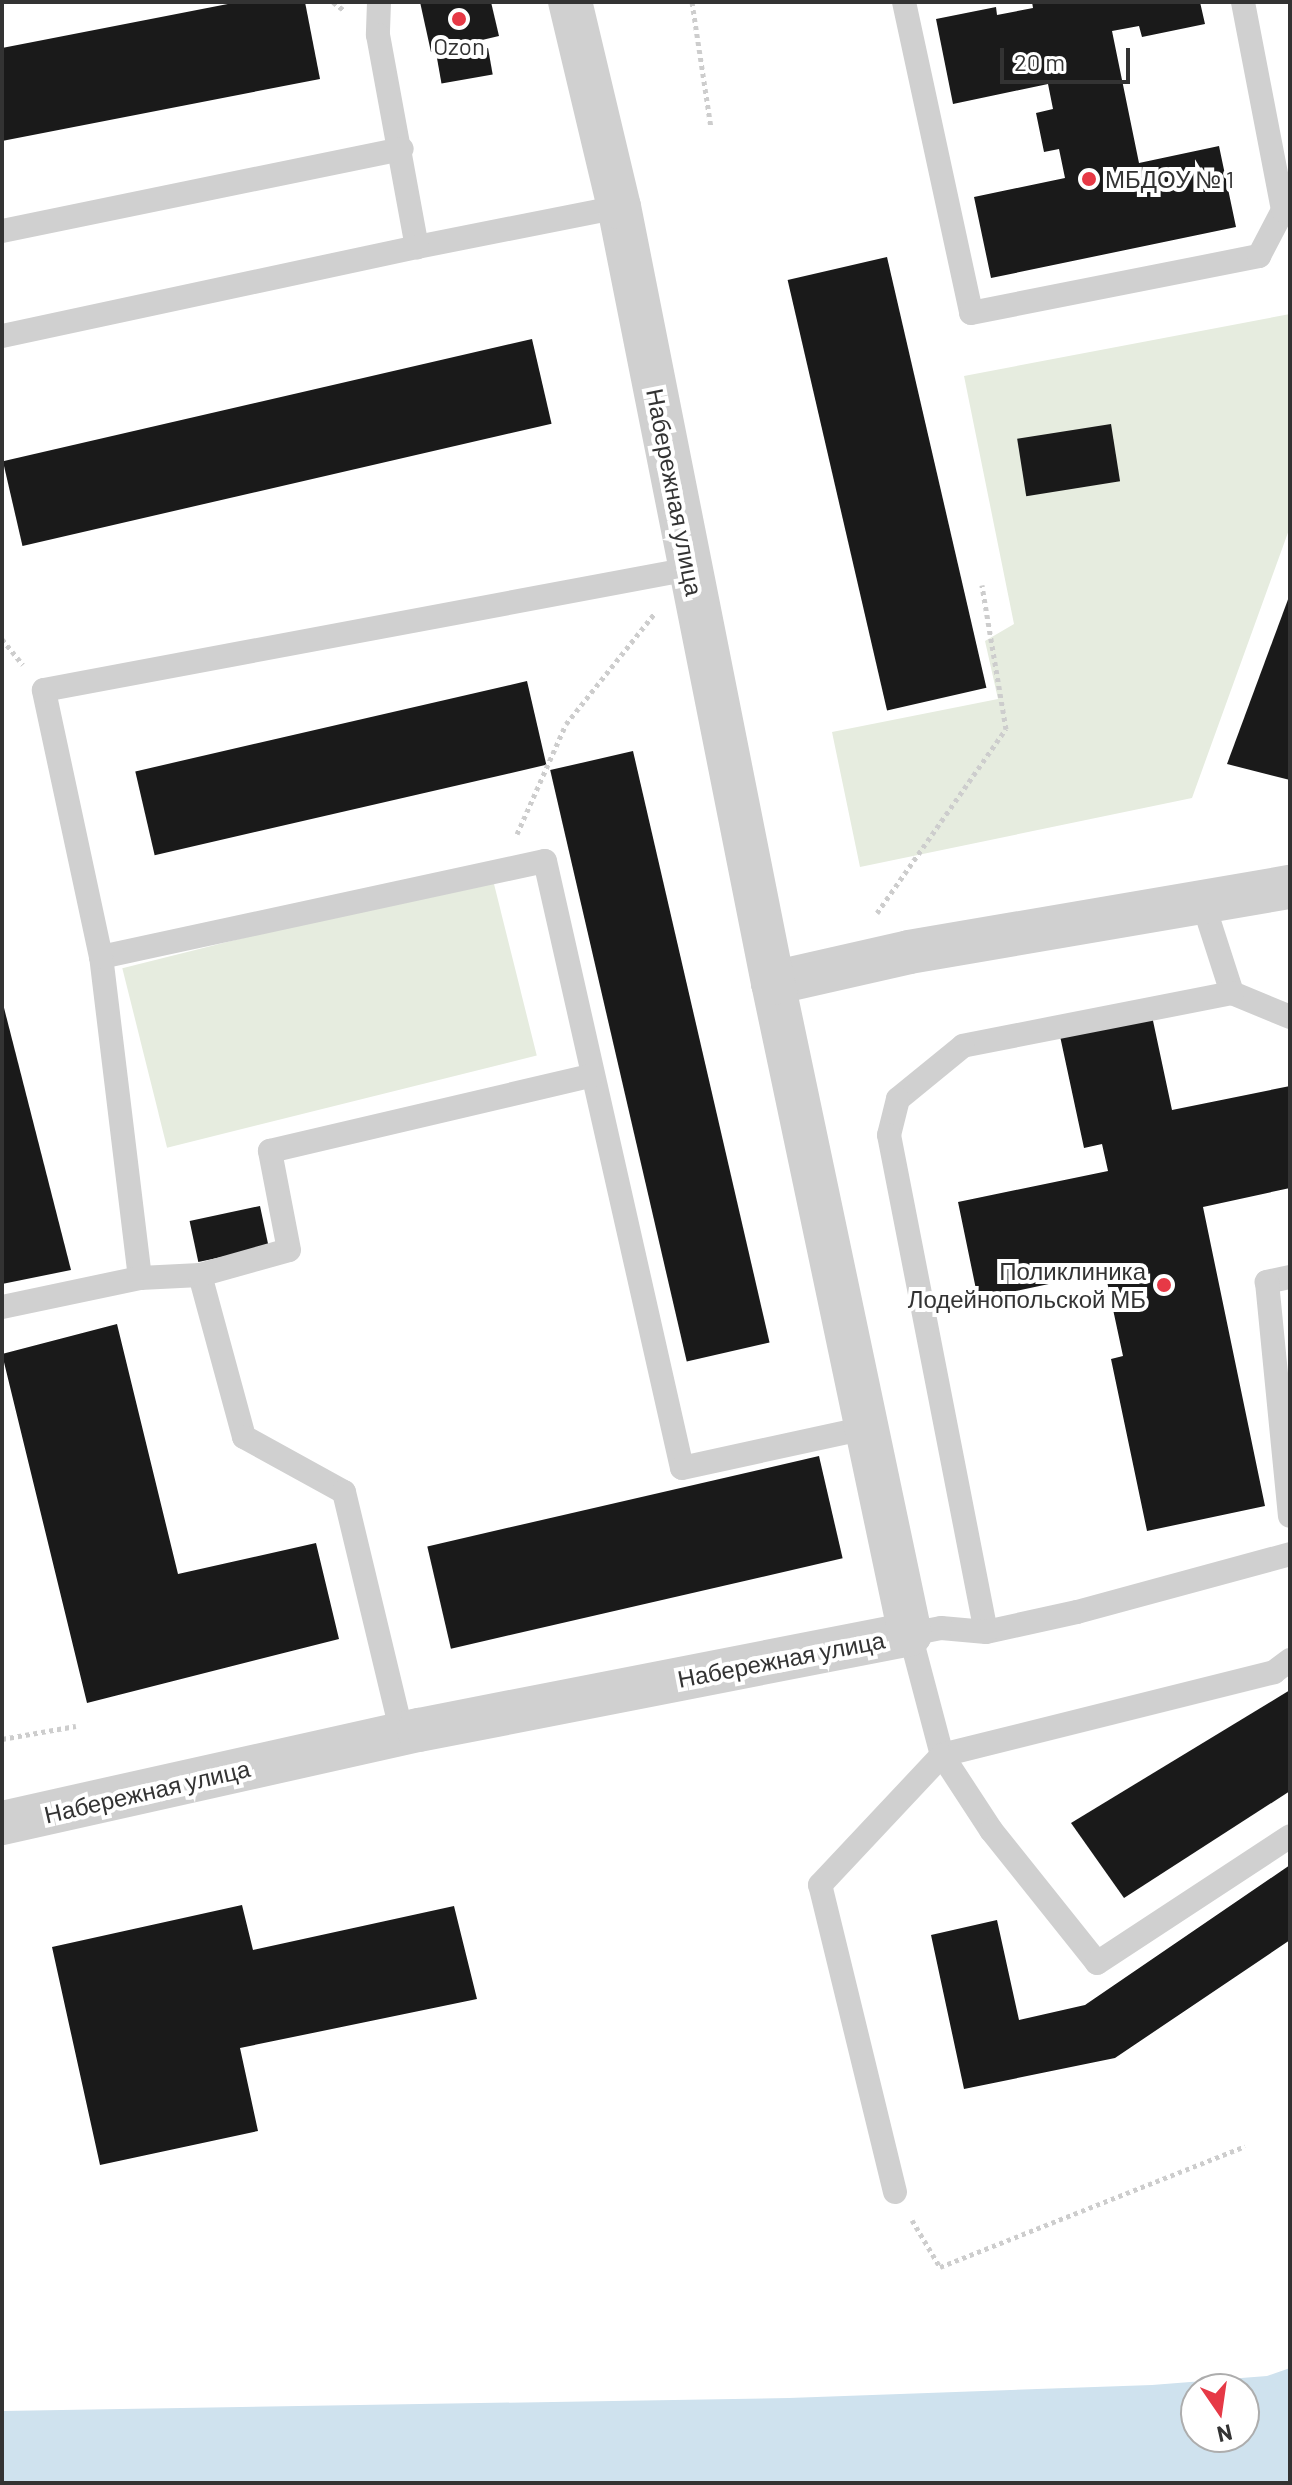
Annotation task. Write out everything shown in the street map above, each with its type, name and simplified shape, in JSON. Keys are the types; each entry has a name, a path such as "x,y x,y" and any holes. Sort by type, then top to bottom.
{"street":[{"name":"Набережная улица","path":"2,1823 402,1734 910,1634 773,983 619,207 570,2"},
{"path":"773,983 840,966 1202,900 1290,887"}],"lane":[{"path":"379,2 378,35 402,149 417,247"},
{"path":"904,2 971,313 1259,256 1283,210 1243,2"},
{"path":"2,231 402,149"},
{"path":"2,336 619,207"},
{"path":"140,1278 101,957 44,690 690,569"},
{"path":"101,957 545,861 591,1076 682,1468 865,1428"},
{"path":"1202,900 1232,993"},
{"path":"986,1632 889,1135 898,1099 963,1046 1232,993 1290,1017"},
{"path":"2,1307 140,1278 200,1275 289,1250 270,1151 591,1076"},
{"path":"200,1275 244,1437 344,1492 402,1734"},
{"path":"1290,1277 1267,1282 1290,1516"},
{"path":"1290,1554 1077,1612 986,1632 941,1628 910,1634 942,1755 991,1830 1097,1963 1290,1836"},
{"path":"895,2192 820,1885 942,1755 1274,1672 1290,1660"}],"path":[{"path":"692,2 711,127"},
{"path":"501,870 566,724 690,569"},
{"path":"840,966 1006,729 982,585"},
{"path":"2,1739 76,1726"},
{"path":"895,2192 940,2267 1245,2146"}],"shaded area":[{"path":"1290,314 1290,527 1192,798 860,867 832,732 998,699 985,641 1014,624 964,376"},
{"path":"492,876 537,1056 167,1148 122,968"}],"water":[{"path":"1290,2368 1290,2483 2,2483 2,2411 789,2398 1180,2383 1180,2453 1260,2453 1260,2377"}],"building":[{"path":"238,2 305,2 320,79 2,141 2,48"},
{"name":"Ozon","path":"420,2 491,2 499,36 431,52"},
{"path":"1032,2 1200,2 1205,24 1142,37 1139,26 1112,31 1139,163 1219,146 1236,227 991,278 974,197 1065,178 1059,149 1044,152 1036,113 1053,109 1048,84 953,104 936,19 996,7 997,15 1033,8"},
{"path":"488,48 493,75 441,84 437,57"},
{"path":"887,257 986,688 887,711 788,280"},
{"path":"532,339 552,424 22,546 3,461"},
{"path":"1111,424 1120,481 1026,496 1017,439"},
{"path":"1290,594 1290,780 1227,764"},
{"path":"527,681 546,765 155,855 135,771"},
{"path":"633,751 770,1342 687,1362 550,770"},
{"path":"2,1000 71,1270 2,1284"},
{"name":"Поликлиника Лодейнопольской МБ","path":"1152,1016 1172,1110 1290,1086 1290,1188 1203,1207 1265,1506 1147,1531 1111,1359 1123,1356 1105,1272 978,1299 958,1202 1108,1171 1102,1144 1084,1148 1060,1036"},
{"path":"260,1206 269,1247 198,1262 190,1221"},
{"path":"117,1324 178,1574 316,1543 339,1639 87,1703 2,1354"},
{"path":"819,1456 843,1558 451,1649 427,1546"},
{"path":"1290,1690 1290,1791 1124,1898 1071,1823"},
{"path":"1290,1865 1290,1940 1115,2058 964,2089 931,1935 997,1920 1019,2020 1085,2005"},
{"path":"242,1905 253,1950 454,1906 477,1999 240,2048 258,2131 100,2165 52,1947"}],"place":[{"name":"Ozon","path":"459,19"},
{"name":"МБДОУ № 1","path":"1089,179"},
{"name":"Поликлиника Лодейнопольской МБ","path":"1164,1285"}]}
